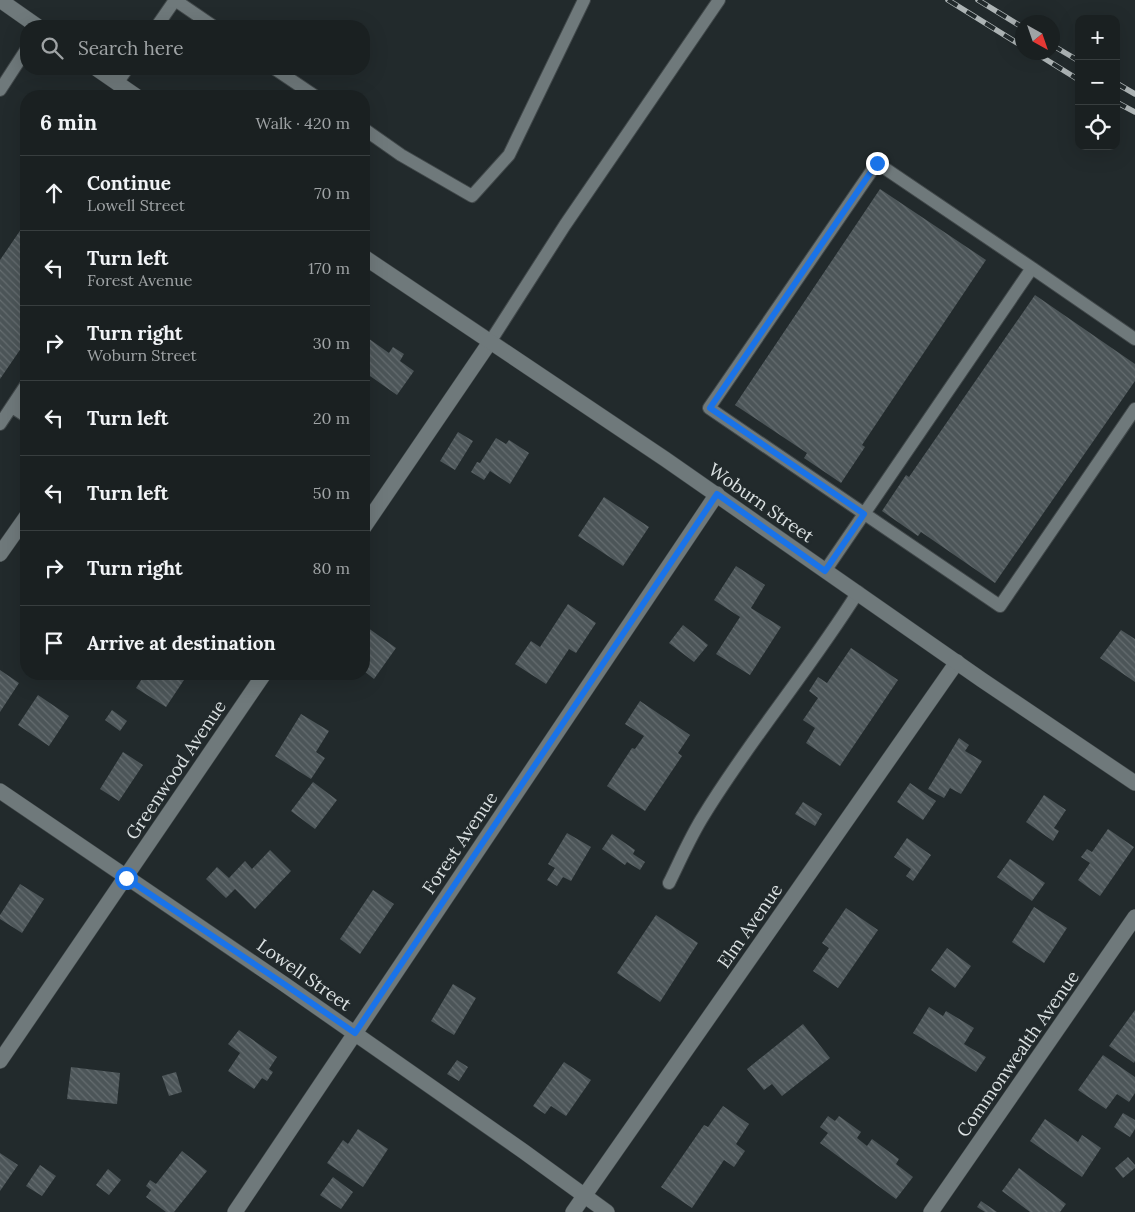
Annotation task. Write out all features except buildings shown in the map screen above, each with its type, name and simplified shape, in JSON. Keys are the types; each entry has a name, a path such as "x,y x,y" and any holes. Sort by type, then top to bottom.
{"street":[{"path":"0,0 28,20"},
{"path":"106,75 127,90"},
{"name":"Woburn Street","path":"370,261 717,494 825,571 1135,783"},
{"path":"370,518 490,342"},
{"name":"Forest Avenue","path":"235,1212 717,494"},
{"path":"0,554 20,526"},
{"name":"Elm Avenue","path":"573,1212 957,662"},
{"name":"Greenwood Avenue","path":"0,1061 260,680"},
{"name":"Lowell Street","path":"0,791 355,1033 607,1212"},
{"name":"Commonwealth Avenue","path":"932,1212 1135,917"}],"lane":[{"path":"161,20 175,0 204,20"},
{"path":"370,133 401,155 472,196 509,155 584,0"},
{"path":"490,342 565,225 719,0"},
{"path":"0,90 20,59"},
{"path":"117,83 123,75"},
{"path":"284,75 306,90"},
{"path":"1135,339 877,163 710,408 1000,606 1135,409"},
{"path":"825,571 1032,268"},
{"path":"0,424 20,395"},
{"path":"12,407 20,412"},
{"path":"669,883 703,816 750,746 833,632 858,592"}],"railway":[{"path":"948,0 1015,42"},
{"path":"978,0 1015,23"},
{"path":"1060,50 1077,60"},
{"path":"1047,60 1075,78"},
{"path":"1120,85 1135,94"},
{"path":"1120,104 1135,112"}],"route":[{"path":"126,878 355,1033 717,494 825,571 864,514 710,408 877,163"}]}
